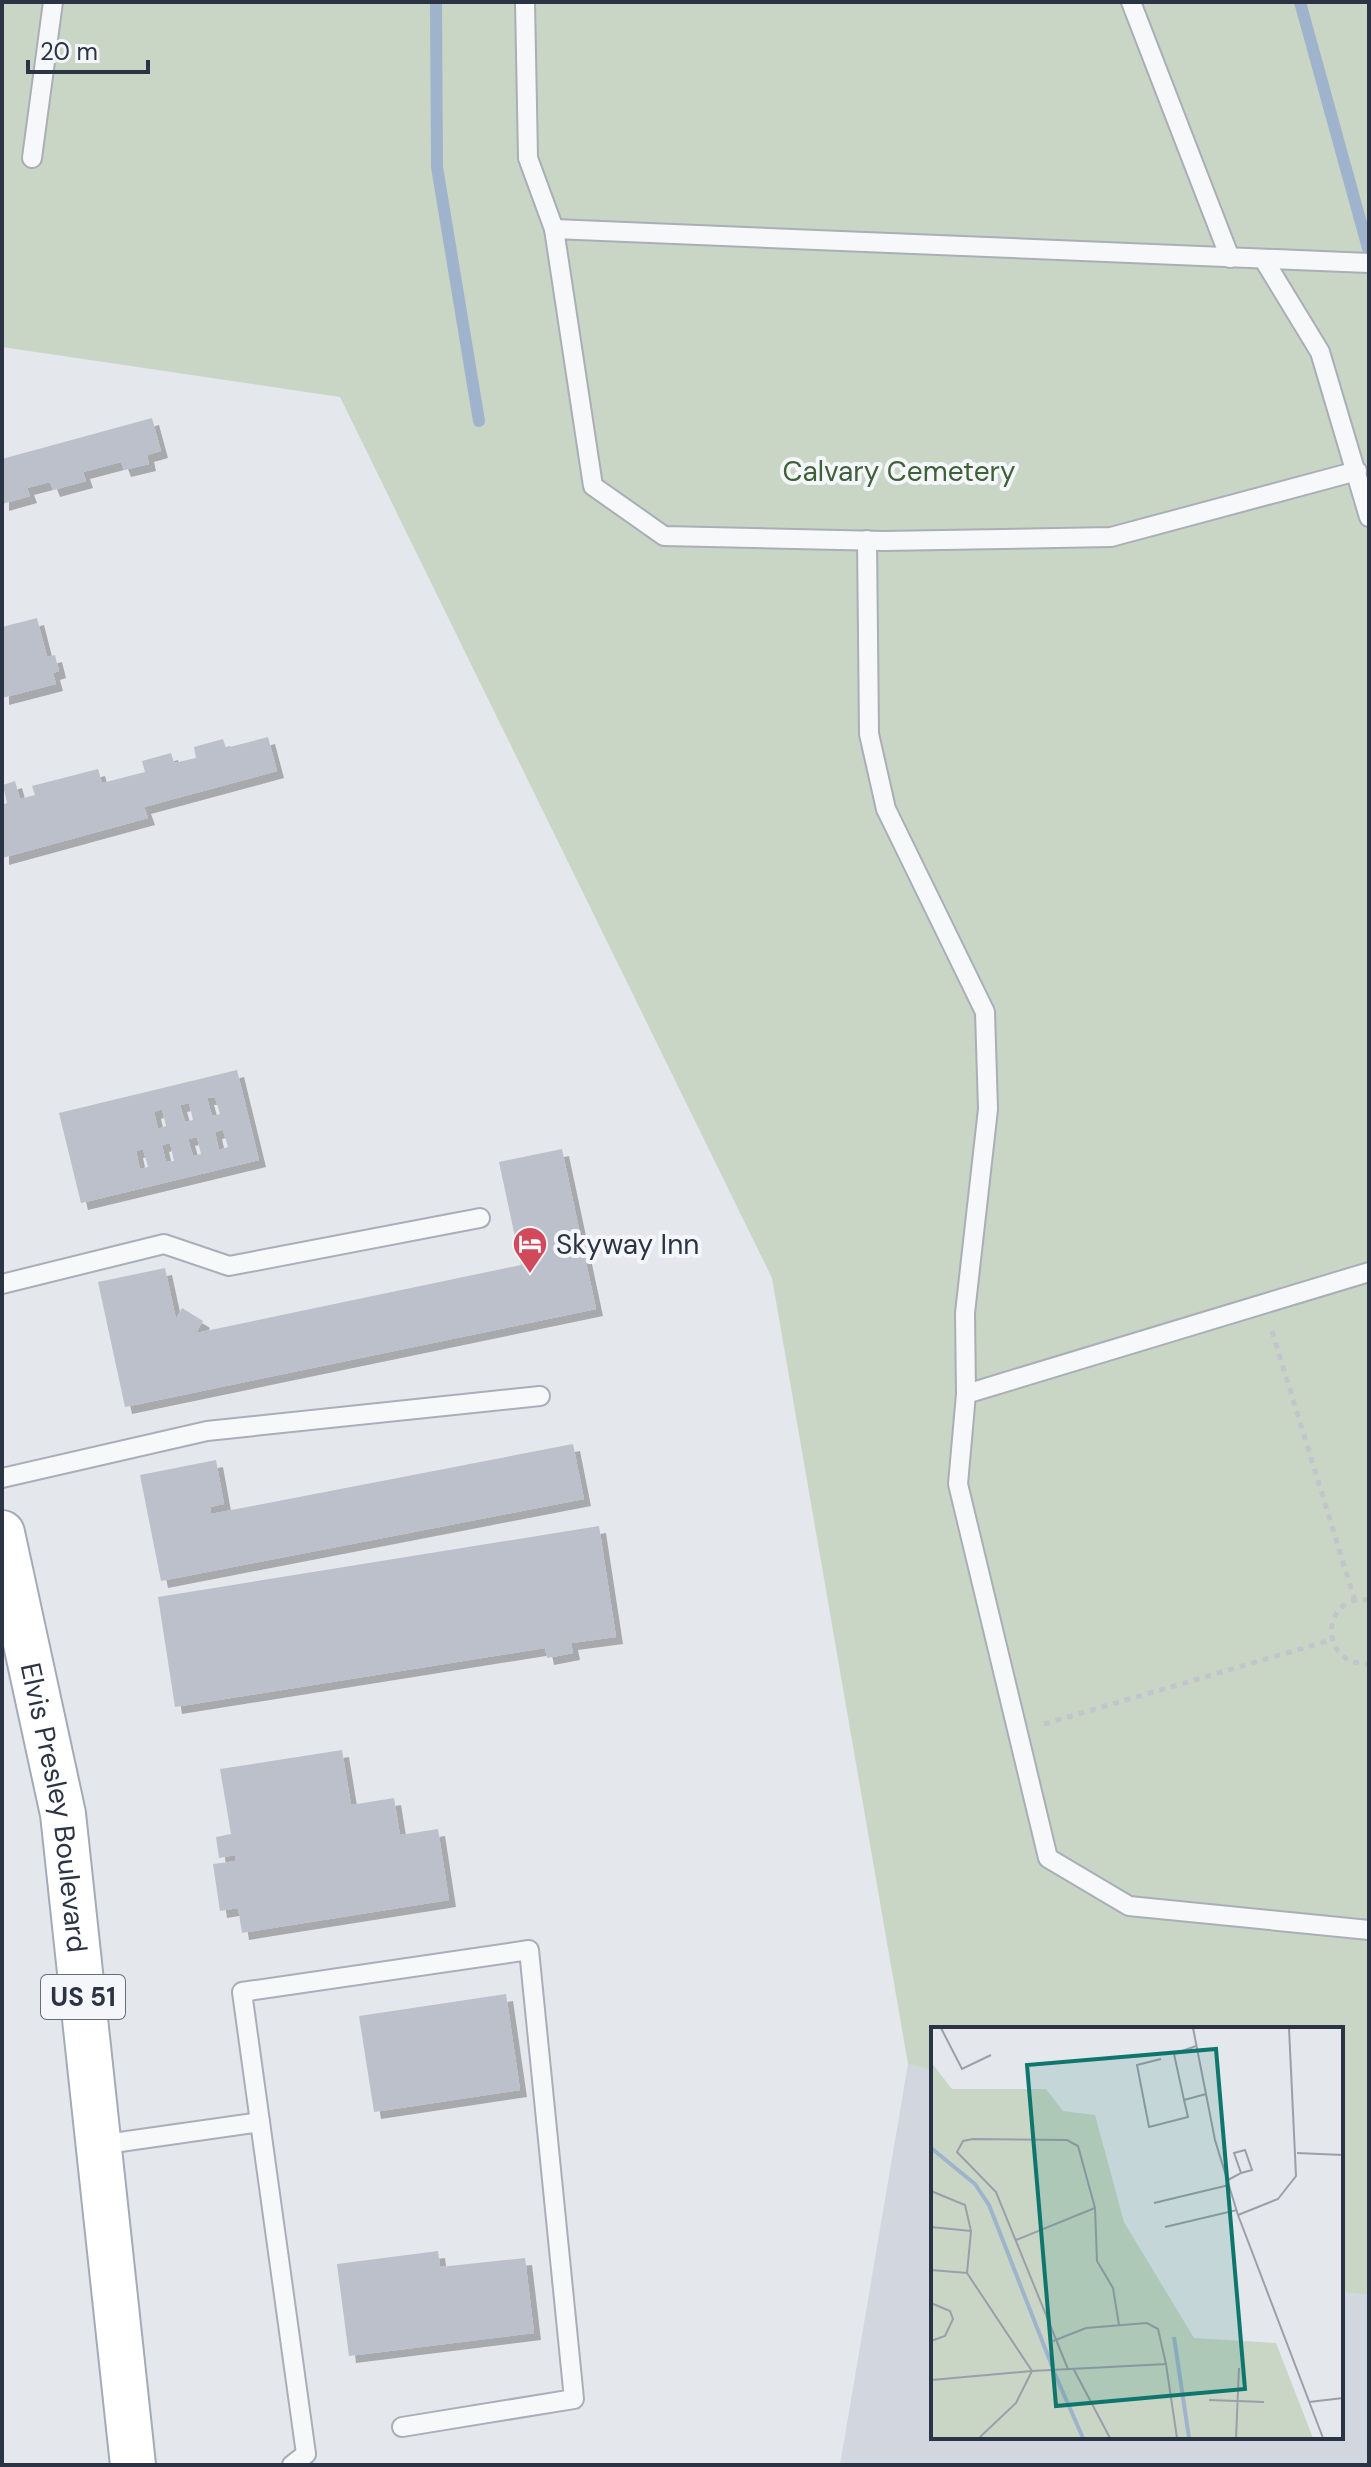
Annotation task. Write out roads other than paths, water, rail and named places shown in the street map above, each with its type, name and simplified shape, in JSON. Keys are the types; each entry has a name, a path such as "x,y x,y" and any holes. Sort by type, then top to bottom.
{"main road":[{"name":"Elvis Presley Boulevard","path":"2,1533 63,1814 133,2465"}],"lane":[{"path":"32,158 53,2"},
{"path":"525,2 528,158 554,229 593,486 664,536 867,540 1111,537 1357,471"},
{"path":"1131,2 1230,258"},
{"path":"554,229 1369,263"},
{"path":"1264,260 1320,352 1369,517"},
{"path":"867,540 869,734 886,809 985,1012 988,1109 965,1313 966,1394 958,1484 1048,1858 1129,1906 1369,1930"},
{"path":"2,1284 164,1244 229,1266 480,1218"},
{"path":"966,1394 1369,1272"},
{"path":"2,1478 207,1431 540,1396"},
{"path":"292,2465 306,2454 242,1992 529,1950 574,2399 402,2427"},
{"path":"99,2145 260,2122"}],"waterway":[{"path":"436,2 437,167 479,421"},
{"path":"1300,2 1369,252"}],"place":[{"name":"Skyway Inn","path":"530,1275"}],"park label":[{"name":"Calvary Cemetery","path":"899,471"}]}
